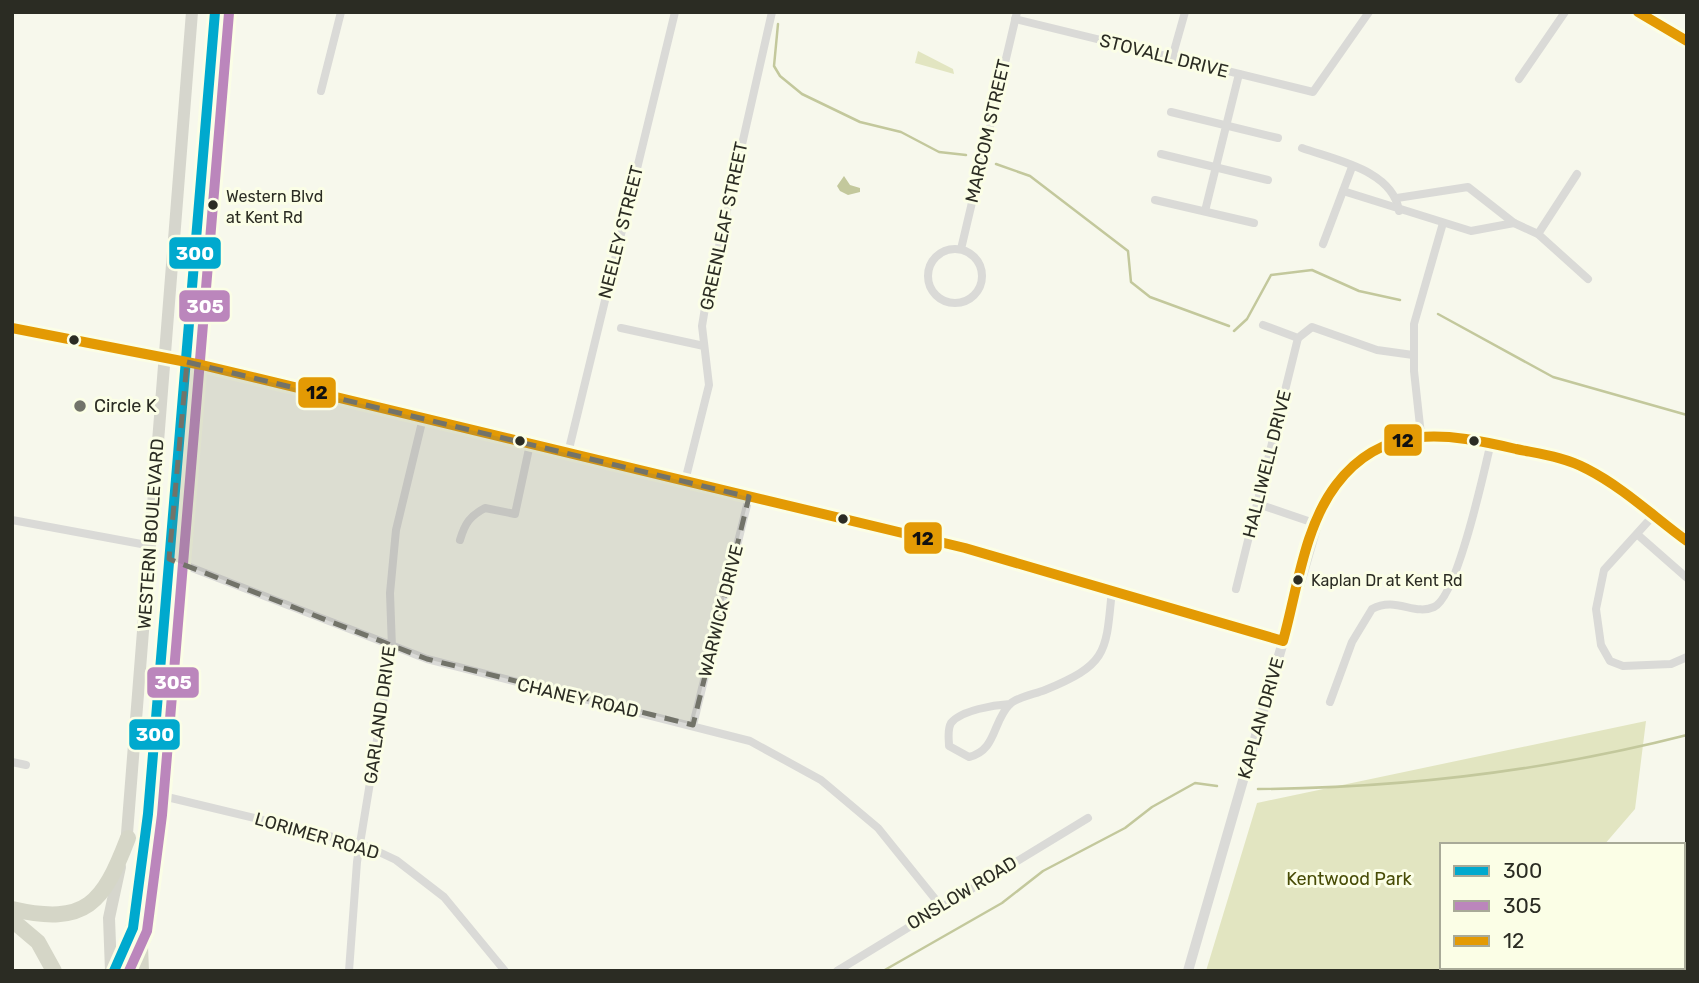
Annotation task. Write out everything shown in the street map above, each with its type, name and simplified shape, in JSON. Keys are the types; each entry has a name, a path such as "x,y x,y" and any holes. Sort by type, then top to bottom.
{"highway":[{"path":"12,909 53,914 89,905 112,879 128,838"},
{"path":"12,920 38,942 54,971"},
{"path":"133,928 141,946 141,971"}],"main road":[{"name":"WESTERN BOULEVARD","path":"113,971 133,928 148,814 169,559 175,360 192,12"},
{"name":"WESTERN BOULEVARD","path":"113,971 109,918 128,838 152,546 215,12"},
{"path":"1638,12 1687,41"}],"street":[{"path":"321,91 341,12"},
{"name":"NEELEY STREET","path":"568,453 675,12"},
{"name":"GREENLEAF STREET","path":"685,481 709,385 704,346 705,308 772,12"},
{"path":"1172,58 1185,12"},
{"name":"STOVALL DRIVE","path":"1016,16 1238,75 1313,92 1369,12"},
{"path":"1519,79 1565,12"},
{"name":"MARCOM STREET","path":"961,249 1016,16"},
{"path":"1205,211 1238,75"},
{"path":"1171,111 1278,138"},
{"path":"1302,148 1380,178 1397,198 1399,211"},
{"path":"1161,154 1268,180"},
{"path":"1323,244 1352,167"},
{"path":"1538,234 1577,174"},
{"path":"1397,198 1468,187 1514,223 1538,234 1588,279"},
{"path":"1343,191 1399,211 1471,231 1514,223"},
{"path":"1155,200 1254,223"},
{"path":"1422,435 1413,355 1414,324 1420,295 1443,223"},
{"path":"961,249 976,259 982,279 979,288 965,301 945,301 931,289 929,269 943,251 961,249"},
{"path":"1263,325 1298,338 1312,327 1377,350 1413,355"},
{"path":"12,328 175,360 965,548 1283,641"},
{"path":"621,328 704,346"},
{"name":"HALLIWELL DRIVE","path":"1236,589 1298,338"},
{"name":"GARLAND DRIVE","path":"349,971 357,862 392,648 390,593 396,530 424,418"},
{"name":"KAPLAN DRIVE","path":"1188,971 1317,524 1334,488 1353,466 1381,446 1422,435 1447,434 1491,443 1582,465 1687,541"},
{"path":"1330,702 1352,642 1372,609 1395,603 1427,609 1441,603 1447,595 1457,570 1491,443"},
{"path":"460,540 464,525 473,514 485,508 515,514 530,444"},
{"name":"WARWICK DRIVE","path":"693,725 749,497"},
{"path":"1258,504 1317,524"},
{"path":"1652,517 1609,563 1602,578 1596,609 1603,652 1610,661 1632,667 1671,664 1687,657"},
{"path":"12,520 152,546"},
{"path":"1638,535 1687,578"},
{"name":"CHANEY ROAD","path":"169,559 392,648 491,677 750,741 821,780 878,828 940,905"},
{"path":"1010,704 989,745 980,754 969,757 950,746 949,727 952,722 987,708 1010,704 1089,669 1103,652 1110,629 1112,589"},
{"path":"12,762 26,765"},
{"name":"LORIMER ROAD","path":"167,797 362,844 396,860 444,897 505,971"},
{"name":"ONSLOW ROAD","path":"837,971 940,905 1088,818"}],"highlighted area":[{"path":"187,362 749,497 693,725 427,659 169,559"}],"green space":[{"path":"918,51 953,69 954,74 915,63"},
{"name":"Kentwood Park","path":"1646,721 1635,809 1606,843 1440,843 1440,969 1540,971 1206,971 1257,803"}],"shaded area":[{"path":"844,176 850,185 860,188 860,192 848,195 840,191 837,186"}],"waterway":[{"path":"778,24 774,66 780,76 802,94 860,122 901,132 939,152 966,155"},
{"path":"996,164 1030,176 1128,251 1131,282 1150,297 1229,326"},
{"path":"1234,331 1247,319 1271,275 1312,270 1359,291 1400,300"},
{"path":"1438,314 1553,377 1687,415"},
{"path":"1258,789 1366,785 1474,775 1528,768 1687,735"},
{"path":"883,971 1002,903 1043,871 1125,828 1152,807 1195,783 1217,786"}],"transit line":[{"name":"300","path":"114,971 133,928 148,814 215,12"},
{"name":"12","path":"1638,12 1687,41"},
{"name":"305","path":"129,971 147,931 162,815 229,13"},
{"name":"12","path":"12,328 202,365 965,548 1283,641 1309,540 1325,502 1354,465 1374,451 1396,442 1418,437 1466,439 1570,462 1614,485 1687,541"}],"place":[{"name":"Western Blvd at Kent Rd","path":"213,205"},
{"name":"Circle K","path":"80,406"},
{"name":"Kaplan Dr at Kent Rd","path":"1298,580"}]}
